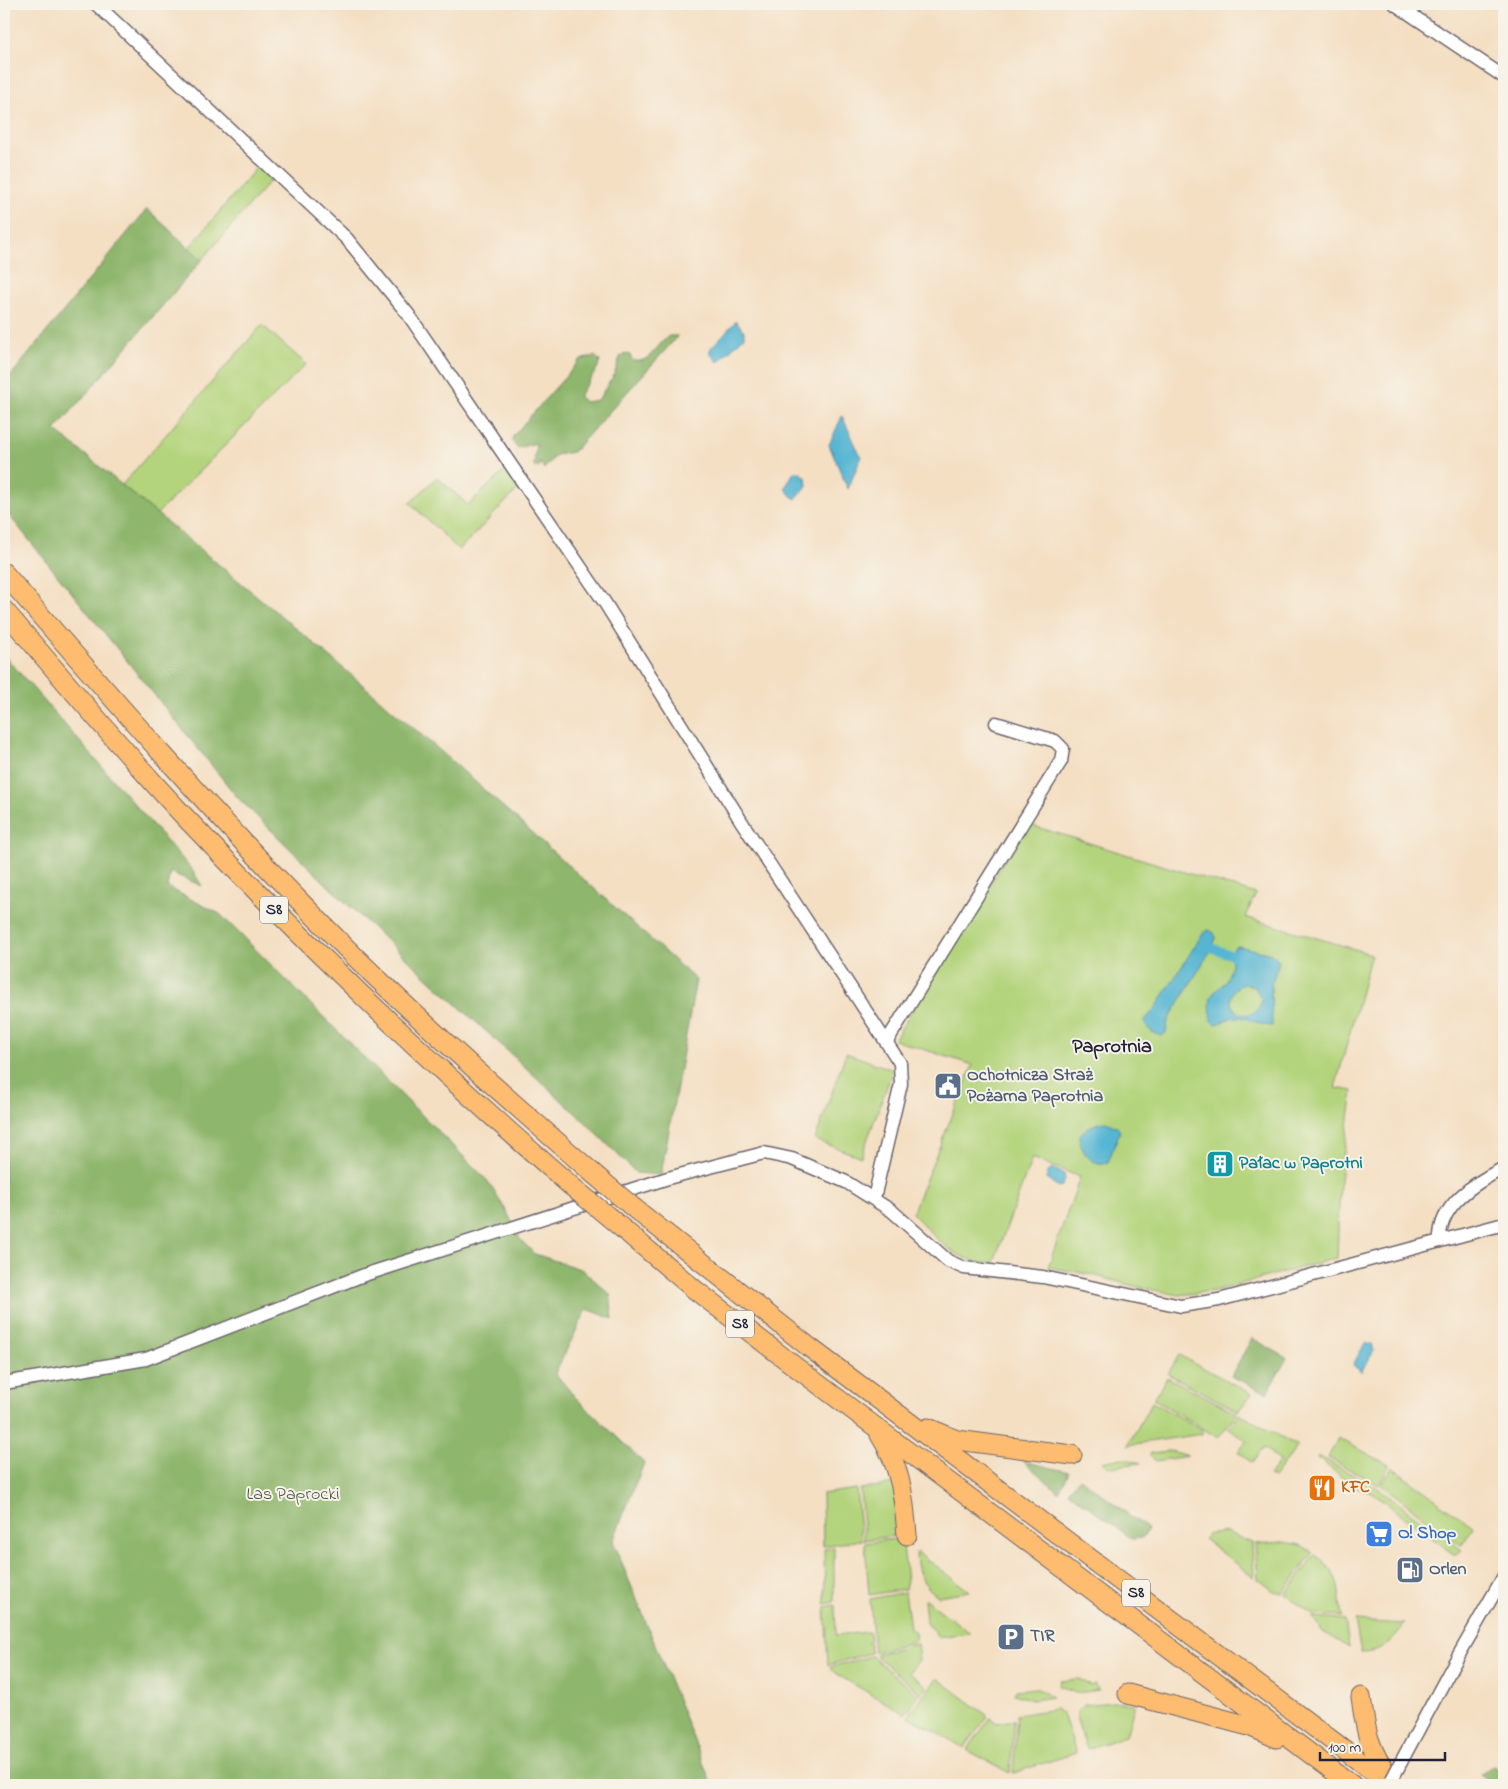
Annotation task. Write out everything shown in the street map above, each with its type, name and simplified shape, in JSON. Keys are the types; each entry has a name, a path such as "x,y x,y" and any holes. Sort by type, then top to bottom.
{"highway":[{"name":"S8","path":"4,573 196,794 333,935 452,1048 595,1175 739,1293 881,1402 1390,1785"},
{"name":"S8","path":"4,610 175,806 275,910 409,1042 570,1185 714,1304 873,1426 1352,1785"},
{"path":"881,1402 940,1434 957,1440 1072,1455"},
{"path":"873,1426 891,1452 900,1475 907,1535"},
{"path":"1128,1694 1249,1726 1308,1752"},
{"path":"1361,1696 1366,1731 1372,1750 1378,1762 1397,1785"}],"street":[{"path":"96,4 343,235 408,314 600,596 738,816 900,1063 901,1084 874,1198"},
{"path":"1395,4 1504,77"},
{"path":"886,1041 1061,761 1063,749 1055,741 996,722"},
{"path":"4,1383 146,1359 364,1275 668,1178 756,1154 774,1153 823,1170 874,1198 940,1255 964,1268 1043,1277 1181,1306 1219,1300 1504,1224"},
{"path":"1440,1241 1442,1226 1457,1200 1480,1180 1504,1168"},
{"path":"1390,1785 1452,1667 1504,1576"}],"green space":[{"path":"261,162 275,175 202,260 189,248"},
{"path":"147,209 202,260 55,430 297,629 444,754 696,980 661,1175 636,1173 584,1121 347,904 238,798 4,509 4,384"},
{"path":"262,325 306,364 157,514 122,485"},
{"path":"669,336 678,336 573,452 556,455 544,469 540,462 539,468 534,467 536,443 517,448 512,441 513,436 580,360 595,356 600,361 579,397 585,402 598,400 614,375 620,357 624,353 630,355 632,360 643,360"},
{"path":"509,467 521,486 459,550 410,503 437,477 468,505"},
{"name":"Las Paprocki","path":"4,655 192,870 202,886 170,872 167,887 220,914 487,1180 507,1212 520,1239 535,1254 583,1270 610,1294 613,1319 587,1309 555,1373 575,1397 644,1463 613,1541 712,1785 4,1785"},
{"path":"1027,824 1256,894 1245,917 1371,954 1335,1088 1353,1091 1340,1180 1337,1258 1214,1291 1179,1295 1093,1275 1048,1267 1080,1177 1032,1158 993,1264 967,1259 956,1254 912,1213 973,1065 894,1040"},
{"path":"846,1053 893,1070 861,1157 815,1140"},
{"path":"1252,1338 1287,1358 1267,1393 1231,1376"},
{"path":"1179,1355 1252,1394 1238,1411 1168,1374"},
{"path":"1167,1377 1237,1413 1218,1438 1154,1399"},
{"path":"1152,1402 1202,1430 1202,1434 1128,1445"},
{"path":"1239,1414 1298,1446 1273,1478 1269,1476 1280,1461 1264,1448 1252,1463 1238,1452 1247,1441 1229,1428"},
{"path":"1338,1438 1389,1465 1379,1485 1328,1458"},
{"path":"1170,1451 1188,1456 1156,1461 1150,1456 1150,1453"},
{"path":"1318,1456 1379,1489 1462,1550 1457,1554 1453,1554 1372,1492 1358,1489 1317,1458"},
{"path":"1122,1458 1141,1463 1110,1467 1103,1462"},
{"path":"1023,1461 1069,1472 1059,1492"},
{"path":"1392,1467 1474,1528 1461,1545 1382,1485"},
{"path":"1080,1478 1148,1529 1142,1538 1132,1539 1068,1491"},
{"path":"894,1484 901,1535 864,1540 860,1489"},
{"path":"856,1489 861,1540 823,1546 822,1494"},
{"path":"1226,1532 1252,1543 1254,1577 1204,1539 1207,1535"},
{"path":"902,1538 907,1580 905,1589 869,1595 865,1543"},
{"path":"1283,1542 1301,1545 1313,1553 1283,1593 1274,1591 1258,1579 1255,1544"},
{"path":"834,1547 834,1602 825,1604 824,1549"},
{"path":"916,1553 919,1553 969,1591 938,1596 924,1583 917,1566"},
{"path":"1315,1555 1330,1568 1334,1575 1339,1589 1342,1617 1313,1615 1286,1594"},
{"path":"905,1592 910,1628 915,1632 916,1641 874,1653 870,1599"},
{"path":"924,1599 970,1633 937,1637 926,1620"},
{"path":"835,1605 836,1635 869,1632 870,1641 867,1643 870,1643 871,1653 828,1665 825,1607"},
{"path":"1312,1618 1345,1620 1349,1648 1323,1632"},
{"path":"1355,1621 1405,1624 1381,1648 1361,1653"},
{"path":"917,1644 919,1660 909,1673 927,1686 921,1694 875,1655"},
{"path":"872,1656 919,1696 905,1714 836,1674 830,1667"},
{"path":"937,1678 988,1716 964,1748 908,1716"},
{"path":"1079,1679 1092,1686 1094,1684 1099,1690 1076,1693 1058,1686 1060,1681"},
{"path":"1036,1688 1052,1697 1032,1700 1014,1694 1016,1690"},
{"path":"1113,1702 1135,1704 1126,1736 1087,1749 1077,1721 1077,1712 1084,1705"},
{"path":"1055,1709 1063,1714 1076,1753 1013,1773 1017,1715"},
{"path":"990,1718 997,1723 1014,1720 1010,1773 967,1750"},
{"path":"1493,1765 1504,1772 1504,1785 1495,1785 1480,1775"}],"water":[{"path":"736,321 744,331 744,337 718,362 710,354 710,349"},
{"path":"842,416 861,457 848,489 829,445"},
{"path":"794,472 799,472 806,477 807,486 796,499 785,488"},
{"path":"1209,930 1214,933 1216,938 1212,948 1168,1021 1166,1033 1161,1036 1155,1034 1144,1021 1155,1009 1203,933"},
{"path":"1238,946 1272,954 1278,959 1278,965 1271,985 1272,1026 1238,1017 1216,1024 1211,1020 1211,999 1229,974 1234,948","holes":["1245,984 1255,987 1262,1000 1258,1009 1250,1014 1243,1015 1237,1012 1231,1000 1236,988"]},
{"path":"1106,1122 1117,1127 1120,1131 1108,1162 1096,1162 1084,1152 1079,1136 1091,1126"},
{"path":"1052,1168 1064,1174 1065,1180 1062,1186 1058,1187 1047,1179 1047,1173"},
{"path":"1365,1343 1372,1345 1374,1351 1361,1372 1353,1365"}],"waterway":[{"path":"1212,948 1234,956"}],"place":[{"name":"Ochotnicza Straż Pożarna Paprotnia","path":"948,1086"},
{"name":"Pałac w Paprotni","path":"1220,1164"},
{"name":"KFC","path":"1322,1488"},
{"name":"O! Shop","path":"1379,1534"},
{"name":"Orlen","path":"1410,1570"},
{"name":"TIR","path":"1011,1637"}],"district":[{"name":"Paprotnia","path":"1112,1047"}]}
